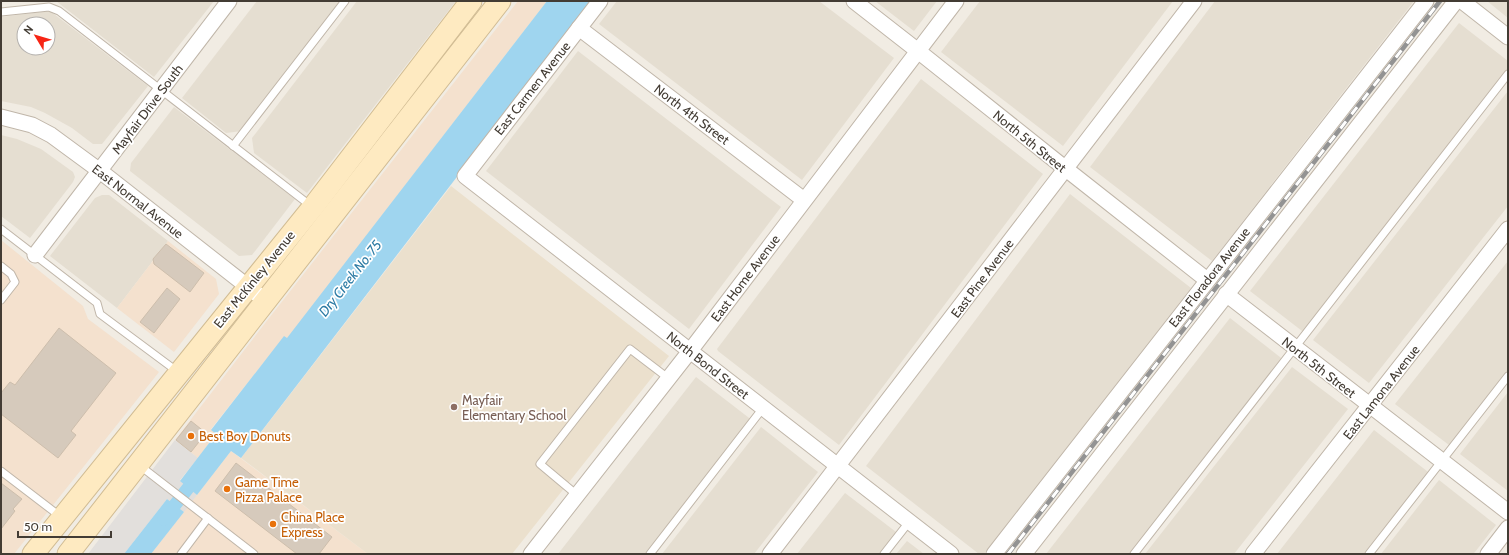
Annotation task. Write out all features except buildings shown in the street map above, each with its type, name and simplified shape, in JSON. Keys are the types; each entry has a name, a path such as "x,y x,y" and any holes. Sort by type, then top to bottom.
{"main road":[{"name":"East McKinley Avenue","path":"33,554 61,517 312,207 472,1"},
{"name":"East McKinley Avenue","path":"68,553 500,1"},
{"path":"68,553 71,531 132,453 155,401"},
{"path":"61,517 65,524 62,543 68,553"}],"street":[{"name":"Mayfair Drive South","path":"35,254 229,1"},
{"name":"East Carmen Avenue","path":"464,176 600,1"},
{"name":"North 5th Street","path":"854,1 1207,280"},
{"name":"East Home Avenue","path":"531,554 690,351 956,1"},
{"name":"East Pine Avenue","path":"770,554 1194,1"},
{"name":"East Floradora Avenue","path":"994,554 1426,1"},
{"name":"East Floradora Avenue","path":"1024,554 1456,1"},
{"path":"1462,1 1508,37"},
{"name":"North 4th Street","path":"579,28 804,200"},
{"name":"East Normal Avenue","path":"1,117 32,125 51,135 100,171 266,301"},
{"name":"North Bond Street","path":"464,176 951,554"},
{"name":"East Lamona Avenue","path":"1253,554 1508,229"},
{"name":"North 5th Street","path":"1226,294 1508,512"},
{"path":"1488,554 1508,528"}],"lane":[{"path":"233,146 345,1"},
{"path":"1,12 49,7 59,11 312,207"},
{"path":"1134,554 1508,74"},
{"path":"1,229 97,303 100,314 178,373"},
{"path":"1,266 11,274 15,282 1,300"},
{"path":"577,495 540,464 630,349 668,378"},
{"path":"1369,554 1508,376"},
{"path":"650,554 763,408"},
{"path":"138,464 254,554"},
{"path":"1,471 61,517"},
{"path":"181,554 208,518"},
{"path":"884,554 909,522"}],"shaded area":[{"path":"56,1 214,1 154,77"},
{"path":"257,1 343,1 242,131 226,133 182,98"},
{"path":"357,1 456,1 307,193 254,153 252,138"},
{"path":"518,1 547,1 287,339 284,337 211,429 216,434 198,458 175,440"},
{"path":"617,1 819,1 894,58 802,180 599,24"},
{"path":"875,1 937,1 914,31"},
{"path":"980,1 1173,1 1063,146 941,52"},
{"path":"1215,1 1414,1 1212,261 1090,167"},
{"path":"1487,1 1508,1 1508,18"},
{"path":"50,11 148,86 102,144 93,144 72,128 31,107 1,101 1,17"},
{"path":"1459,23 1508,61 1508,76 1306,334 1250,291"},
{"path":"578,51 781,207 689,329 486,171"},
{"path":"921,79 1043,174 839,445 717,349"},
{"path":"1508,91 1508,206 1369,383 1313,340"},
{"path":"174,107 295,199 252,255 239,256 130,171 131,163"},
{"path":"1,135 17,139 41,149 73,172 75,177 73,182 30,238 1,216"},
{"name":"Mayfair Elementary School","path":"451,186 669,356 512,554 368,554 241,458"},
{"path":"1070,194 1191,288 984,554 979,554 866,466"},
{"path":"102,195 109,195 168,241 117,308 50,256 95,198"},
{"path":"1,240 83,306 88,319 159,372 14,554 1,554"},
{"path":"168,241 216,279 219,294 174,352 117,308"},
{"path":"1508,261 1508,378 1453,448 1395,404"},
{"path":"1230,318 1285,361 1134,554 1046,554"},
{"path":"1292,367 1348,409 1234,554 1145,554"},
{"path":"696,377 753,421 650,554 558,554"},
{"path":"1508,392 1508,491 1460,454"},
{"path":"761,427 818,472 754,554 662,554"},
{"path":"1374,430 1432,475 1369,554 1277,554"},
{"path":"175,440 198,458 180,480 197,495 184,512 167,499 124,554 88,554"},
{"path":"231,451 368,554 151,554"},
{"path":"1439,480 1496,525 1475,552 1473,554 1381,554"},
{"path":"845,493 900,535 885,554 797,554"},
{"path":"907,541 924,554 896,554"}],"water":[{"path":"547,1 592,1 241,458 231,451 197,495 180,481 216,434 211,430 284,336 287,338"},
{"path":"167,499 184,512 151,554 124,554"}],"waterway":[{"name":"Dry Creek No. 75","path":"164,519 199,474"}],"railway":[{"path":"1008,554 1440,1"}],"place":[{"name":"Mayfair Elementary School","path":"454,407"},
{"name":"Best Boy Donuts","path":"191,436"},
{"name":"Game Time Pizza Palace","path":"227,489"},
{"name":"China Place Express","path":"273,524"}]}
